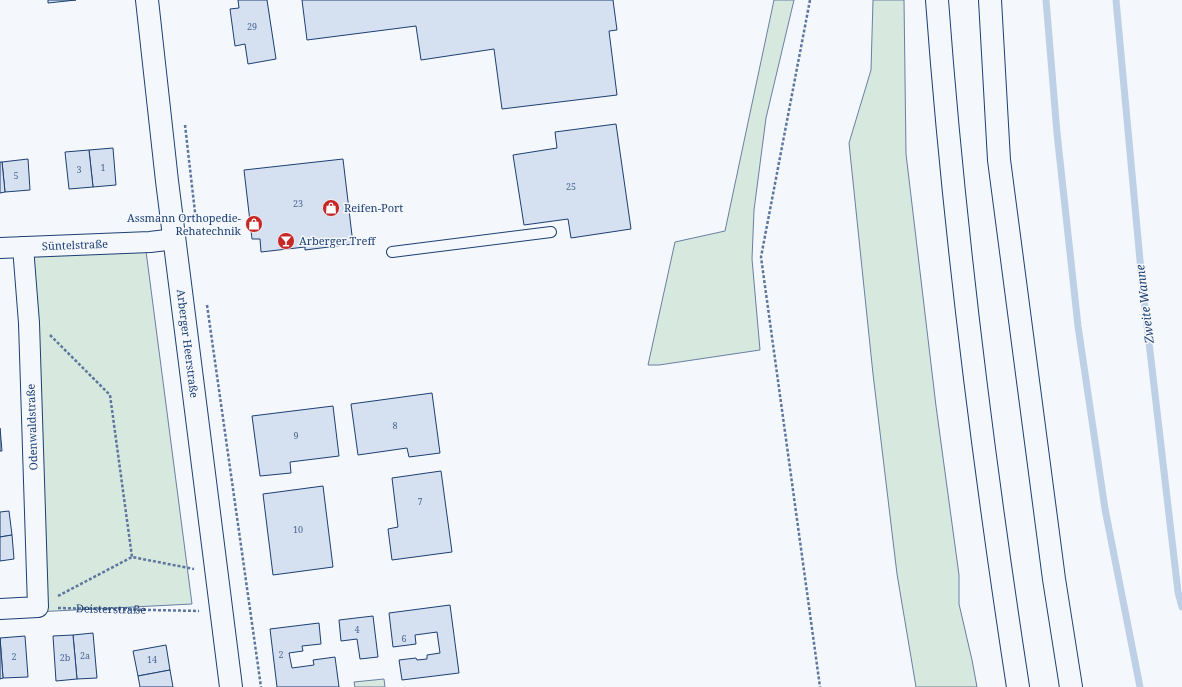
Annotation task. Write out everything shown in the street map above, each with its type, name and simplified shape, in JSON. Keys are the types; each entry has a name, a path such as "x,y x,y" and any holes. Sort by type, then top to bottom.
{"main road":[{"name":"Arberger Heerstraße","path":"147,0 175,239 231,687"},
{"path":"937,0 950,169 983,451 1018,687"},
{"path":"990,0 999,160 1053,571 1071,687"}],"street":[{"name":"Süntelstraße","path":"0,248 150,242 175,239"},
{"name":"Odenwaldstraße","path":"23,247 29,322 38,607"},
{"path":"0,609 38,607"}],"lane":[{"path":"392,252 551,232"}],"path":[{"path":"810,0 761,257 820,687"},
{"path":"185,123 196,222"},
{"path":"206,303 261,687"},
{"path":"29,322 53,337 110,395 132,557"},
{"path":"38,607 132,557 216,573"},
{"name":"Deisterstraße","path":"38,607 222,612"}],"shaded area":[{"path":"774,0 794,0 766,118 754,210 752,259 760,350 659,365 648,365 675,242 725,231"},
{"path":"873,0 904,0 906,154 936,406 959,575 959,604 977,687 916,687 897,574 873,374 849,143 871,70"},
{"path":"146,251 192,604 35,612 15,252"},
{"path":"384,679 385,687 355,687 354,682"}],"building":[{"path":"48,0 76,0 48,3"},
{"path":"238,0 267,0 276,59 248,64 245,44 235,46 230,9 239,8"},
{"path":"302,0 613,0 617,30 609,31 617,95 502,109 494,49 421,60 416,26 307,40"},
{"path":"616,124 631,229 571,238 568,219 524,225 513,155 557,148 555,132"},
{"path":"113,148 116,185 93,187 89,150"},
{"path":"89,150 93,187 69,189 65,152"},
{"path":"28,159 30,190 5,192 2,162"},
{"path":"343,159 353,244 305,250 305,247 261,252 260,239 252,239 244,170"},
{"path":"0,162 2,162 5,192 0,193"},
{"path":"432,393 440,453 409,457 407,448 358,455 351,404"},
{"path":"333,406 339,456 290,462 291,473 260,476 252,416"},
{"path":"0,428 2,451 0,451"},
{"path":"441,471 452,552 392,560 388,529 398,527 392,478"},
{"path":"323,486 333,567 273,575 263,494"},
{"path":"9,511 12,535 0,537 0,512"},
{"path":"12,535 14,559 0,561 0,537"},
{"path":"450,605 459,673 402,680 399,660 416,658 417,660 427,659 427,655 440,653 437,632 415,635 416,644 393,647 389,613"},
{"path":"373,616 378,657 360,659 357,639 341,641 339,620"},
{"path":"319,623 321,644 302,646 303,651 289,653 292,668 314,665 313,660 335,657 339,687 277,687 270,629"},
{"path":"93,633 97,678 77,679 73,635"},
{"path":"73,635 77,679 56,681 53,636"},
{"path":"25,636 28,677 3,678 0,638"},
{"path":"0,638 3,678 0,679"},
{"path":"166,645 170,670 138,676 133,651"},
{"path":"170,670 173,687 140,687 138,676"}],"waterway":[{"path":"1046,0 1057,133 1078,326 1105,509 1140,687"},
{"name":"Zweite Wanne","path":"1116,0 1142,282 1178,592 1182,607"}],"place":[{"name":"Reifen-Port","path":"331,208"},
{"name":"Assmann Orthopedie- Rehatechnik","path":"254,224"},
{"name":"Arberger Treff","path":"286,241"}]}
